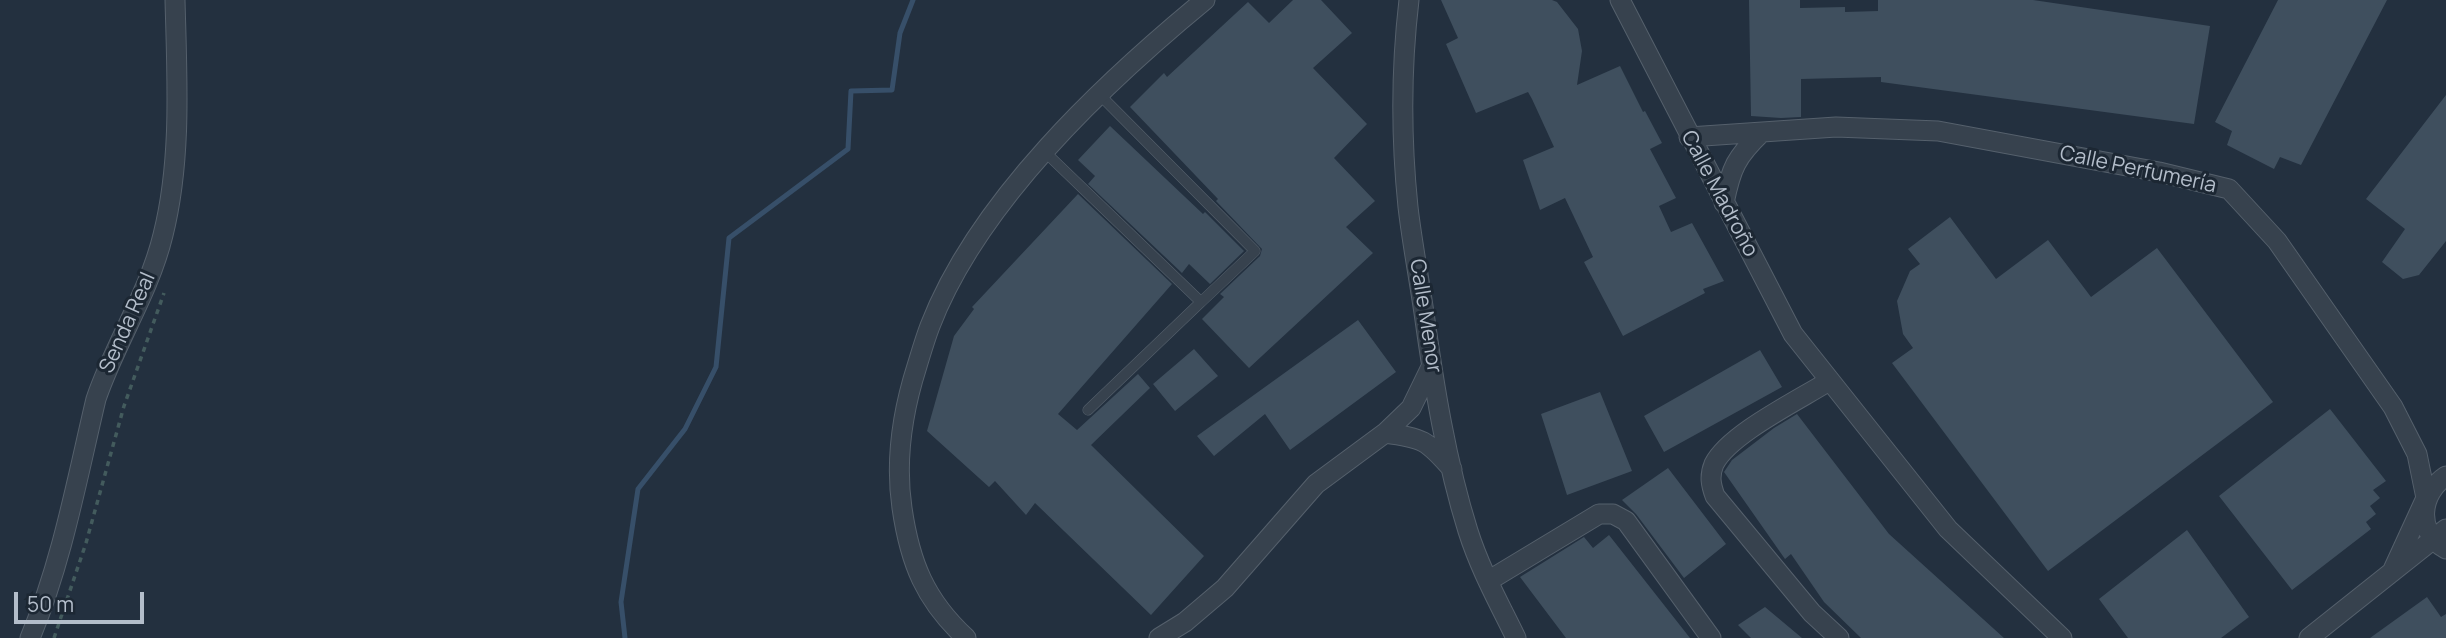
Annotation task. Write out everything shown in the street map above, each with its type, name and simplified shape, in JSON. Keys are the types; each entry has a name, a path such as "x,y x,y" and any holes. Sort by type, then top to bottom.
{"street":[{"name":"Senda Real","path":"30,638 43,607 58,554 96,399 151,272 163,236 176,138 175,0"},
{"path":"966,638 945,618 920,580 905,531 899,486 900,436 912,381 930,325 976,238 1007,196 1099,94 1143,51 1205,0"},
{"name":"Calle Menor","path":"1397,0 1404,43"},
{"name":"Calle Menor","path":"1409,0 1404,43 1408,206 1431,367 1468,532 1516,638"},
{"name":"Calle Madroño","path":"1619,0 1793,334 1948,529 2061,638"},
{"name":"Calle Perfumería","path":"1689,137 1836,127 1938,131 2160,172 2229,189 2277,241 2393,407 2417,454 2426,498 2425,524 2443,542"},
{"path":"1724,203 1730,173 1742,150 1762,132"},
{"path":"1159,638 1185,622 1225,588 1316,484 1385,433 1412,408 1431,367"},
{"path":"1829,381 1742,436 1714,464 1710,480 1715,496 1812,613 1839,638"},
{"path":"1385,433 1417,437 1436,451 1452,469"},
{"path":"2392,572 2426,498 2438,481 2446,476"},
{"path":"1488,581 1599,514 1613,514 1626,521 1711,638"},
{"path":"2309,638 2392,572 2443,542"}],"lane":[{"path":"1088,410 1255,251 1099,94"},
{"path":"1045,152 1201,302"}],"building":[{"path":"1293,0 1321,0 1352,33 1313,68 1367,124 1334,158 1375,201 1346,227 1373,253 1249,368 1202,319 1224,297 1220,294 1260,256 1262,249 1130,107 1164,73 1167,77 1248,2 1269,23"},
{"path":"1441,0 1557,2 1578,29 1582,51 1577,85 1620,66 1662,143 1650,149 1676,198 1659,206 1671,232 1692,223 1724,281 1703,289 1705,293 1623,336 1584,262 1593,257 1565,198 1540,210 1523,160 1554,147 1532,99 1528,92 1476,113 1446,44 1458,38"},
{"path":"1749,0 1800,0 1800,8 1845,7 1845,12 1878,11 1878,0 2033,0 2210,26 2194,124 1881,82 1881,77 1801,79 1801,117 1751,116"},
{"path":"2278,0 2387,0 2301,165 2280,157 2274,169 2227,145 2232,131 2215,122"},
{"path":"2446,95 2446,241 2419,275 2403,279 2382,262 2405,229 2366,199"},
{"path":"1110,126 1244,251 1210,284 1189,264 1182,273 1088,184 1095,176 1078,160"},
{"path":"1078,194 1172,284 1058,414 1077,430 1138,374 1150,388 1091,445 1204,556 1151,615 1035,503 1026,515 995,481 989,487 927,431 954,336 974,309 972,307"},
{"path":"1950,217 1996,279 2048,240 2091,297 2157,248 2273,402 2048,571 1892,363 1913,348 1903,334 1897,301 1910,271 1920,264 1908,249"},
{"path":"1358,320 1396,372 1290,450 1265,414 1214,456 1197,436"},
{"path":"1194,349 1218,376 1175,411 1153,384"},
{"path":"1760,350 1782,387 1664,452 1644,416"},
{"path":"1600,392 1632,471 1567,495 1541,414"},
{"path":"2330,409 2386,481 2373,490 2380,498 2370,506 2376,514 2366,522 2371,529 2292,590 2219,496"},
{"path":"1797,414 1889,534 2004,638 1861,638 1824,602 1791,554 1785,559 1724,472 1732,460"},
{"path":"1668,468 1726,544 1684,578 1636,514 1622,500"},
{"path":"2187,530 2249,617 2221,638 2128,638 2099,599"},
{"path":"1609,535 1690,638 1566,638 1520,577 1584,537 1593,548"},
{"path":"2427,597 2441,617 2446,614 2446,638 2370,638"},
{"path":"1765,607 1802,638 1751,638 1738,625"}],"waterway":[{"path":"625,638 621,602 638,489 685,429 716,367 729,238 848,149 851,91 892,90 900,33 913,0"}]}
